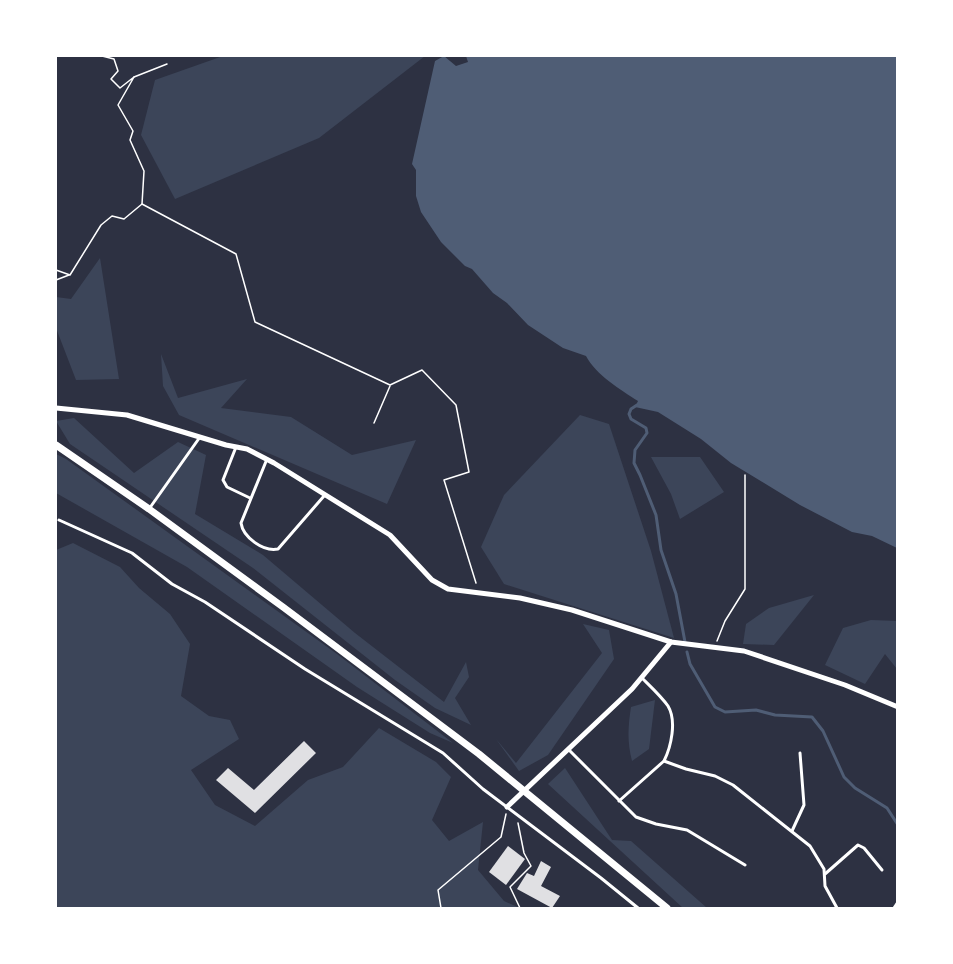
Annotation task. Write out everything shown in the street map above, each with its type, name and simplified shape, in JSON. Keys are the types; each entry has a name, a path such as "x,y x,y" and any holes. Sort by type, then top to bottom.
{"street":[{"path":"56,408 127,415 247,449 267,459 396,540 427,576 448,589 520,598 562,608 671,642 744,651 845,685 897,706"},
{"path":"56,445 149,509 283,607 524,789 667,909"},
{"path":"507,807 632,689 671,642"}],"lane":[{"path":"149,509 200,437"},
{"path":"236,447 223,480 227,487 251,498"},
{"path":"267,459 241,523 242,531 249,538 273,550 281,547 324,496"},
{"path":"59,520 132,553 172,584 205,602 305,669 443,753 483,789 602,878 638,909"},
{"path":"619,801 664,761 668,753 672,718 668,706 642,678"},
{"path":"568,748 636,817 656,825 687,830 745,865"},
{"path":"792,831 804,805 800,753"},
{"path":"664,761 715,776 733,785 810,846 817,855 825,886 837,909"},
{"path":"824,875 858,845 864,848 882,870"},
{"path":"894,909 897,902"}],"path":[{"path":"102,56 114,59 118,71 111,79 120,88 134,77 167,64"},
{"path":"56,280 70,275 101,225 112,216 124,219 142,204 144,171 130,140 133,131 118,105 134,77"},
{"path":"142,204 236,254 255,322 390,385"},
{"path":"56,270 70,275"},
{"path":"374,423 390,385 422,370 456,405 469,472 444,480 476,583"},
{"path":"714,648 725,621 745,589 745,475"},
{"path":"441,909 438,890 501,837 507,807"},
{"path":"517,814 524,853 531,866 510,887 520,909"}],"shaded area":[{"path":"223,56 425,56 319,138 175,199 141,135 155,80"},
{"path":"444,56 456,66 468,62 466,56 897,56 897,548 872,536 852,532 800,505 731,463 701,439 658,412 635,407 638,401 602,376 586,356 563,348 528,325 507,303 493,293 472,269 465,266 441,242 421,212 416,196 416,170 412,164 435,61"},
{"path":"100,258 119,379 76,380 56,328 56,297 71,299"},
{"path":"161,354 178,398 247,379 221,408 291,417 352,455 416,440 387,504 179,415 163,386"},
{"path":"580,415 609,424 651,551 674,638 504,584 481,547 504,495"},
{"path":"74,418 134,473 178,442 206,455 195,514 263,555 355,633 444,702 466,662 469,677 455,698 471,725 435,708 395,680 253,568 70,444 56,421"},
{"path":"56,454 337,654 453,743 430,733 357,687 187,567 56,493"},
{"path":"651,457 700,457 724,492 680,519 671,494"},
{"path":"73,543 120,567 139,588 170,614 190,644 181,696 209,716 230,720 239,739 191,770 215,805 255,826 308,780 343,767 379,728 436,762 451,777 432,820 449,841 483,822 478,870 504,901 520,908 56,908 56,550"},
{"path":"814,595 774,645 743,644 746,624 769,608"},
{"path":"871,620 897,621 897,669 885,654 865,684 825,665 843,628"},
{"path":"583,624 609,630 614,659 548,755 519,771 496,739 516,763 602,653"},
{"path":"655,700 649,749 632,761 628,734 631,707"},
{"path":"565,768 612,840 631,841 707,908 683,908 548,784"}],"building":[{"path":"304,741 316,753 255,813 216,780 228,768 254,790"},
{"path":"508,846 525,859 506,885 489,872"},
{"path":"541,861 551,867 541,886 560,896 552,908 517,889 527,873 534,876"}],"waterway":[{"path":"637,405 631,409 629,414 631,419 646,428 647,433 635,450 634,463 656,515 661,550 676,594 685,642"},
{"path":"687,652 690,664 715,707 725,712 756,710 775,715 812,717 823,731 844,777 855,788 887,808 898,825"}]}
